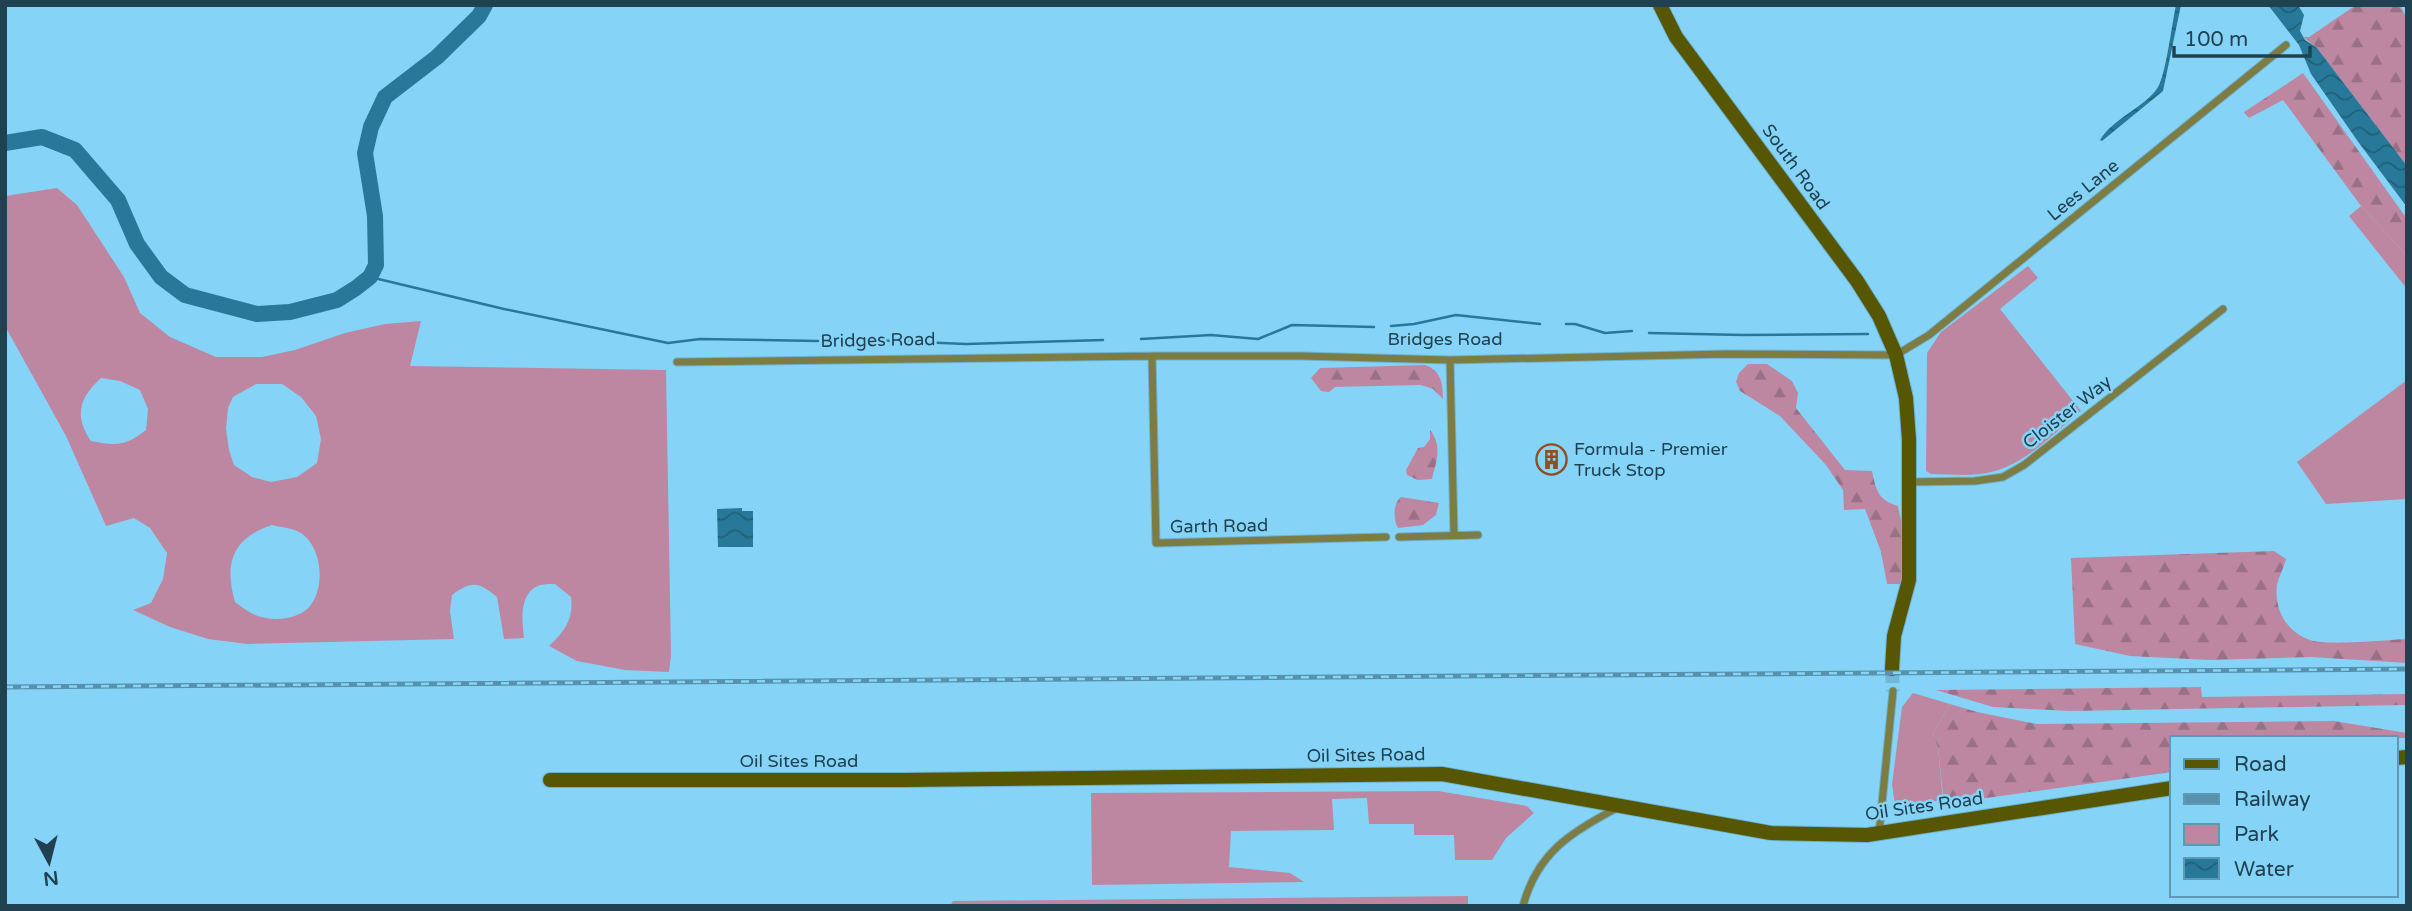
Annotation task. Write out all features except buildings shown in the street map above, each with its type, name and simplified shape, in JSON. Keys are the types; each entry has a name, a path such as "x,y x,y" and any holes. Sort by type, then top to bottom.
{"street":[{"name":"South Road","path":"1660,5 1676,37 1857,281 1879,316 1896,355"},
{"name":"Lees Lane","path":"1896,355 1928,335 2286,45"},
{"name":"Cloister Way","path":"1909,482 1975,481 2003,477 2024,465 2223,309"},
{"name":"Bridges Road","path":"677,362 1152,356 1450,360 1727,354 1896,355"},
{"path":"1892,669 1894,636 1909,580 1906,398 1896,355"},
{"name":"Garth Road","path":"1152,356 1156,543 1386,537"},
{"path":"1450,360 1454,536"},
{"path":"1399,537 1478,535"},
{"path":"1878,835 1893,691"},
{"name":"Oil Sites Road","path":"550,780 903,780 1442,774 1771,833 1878,835 2170,788"},
{"path":"1523,906 1535,874 1557,845 1620,806"}],"green space":[{"path":"2356,5 2400,5 2407,19 2407,166 2317,48 2303,37 2309,37"},
{"path":"2303,73 2407,219 2407,256 2361,206 2283,100 2249,118 2244,112"},
{"path":"57,188 77,205 124,277 140,313 170,337 216,357 262,357 295,350 345,333 385,324 421,321 410,366 666,370 671,655 669,672 625,670 577,661 549,646 564,629 570,618 572,605 571,597 555,584 538,586 528,595 523,609 524,638 504,639 497,597 485,588 475,585 465,587 452,595 450,611 454,639 247,644 208,639 170,627 133,610 151,603 163,579 167,553 150,528 134,518 106,526 66,436 5,326 5,196","holes":["101,378 120,381 140,390 148,409 146,430 120,443 91,441 82,423 81,408 88,393","256,384 282,384 301,397 316,416 321,439 317,463 297,477 271,482 252,477 234,465 226,429 228,408 233,397","272,525 293,530 307,538 313,546 319,566 318,588 310,606 298,615 283,619 260,617 235,602 231,576 234,554 240,545 258,530"]},
{"path":"2361,206 2407,256 2407,289 2349,216"},
{"path":"2028,266 2038,278 2000,309 2081,411 2039,447 2004,468 1976,474 1931,474 1926,471 1927,353 1941,332"},
{"path":"1748,364 1767,364 1792,381 1798,393 1796,408 1845,470 1872,471 1879,493 1886,501 1898,506 1901,521 1902,584 1887,584 1881,552 1865,509 1844,510 1843,490 1826,465 1780,416 1740,391 1736,382 1739,373"},
{"path":"1425,365 1438,374 1443,399 1433,389 1421,385 1335,387 1329,392 1321,391 1311,378 1320,368"},
{"path":"2407,380 2407,499 2326,504 2297,462"},
{"path":"1430,430 1437,448 1432,479 1418,480 1407,475 1406,470 1418,448 1424,447 1430,439"},
{"path":"1401,497 1439,503 1436,515 1423,525 1398,528 1395,512 1396,503"},
{"path":"2274,551 2286,559 2277,585 2278,603 2283,618 2294,631 2310,640 2329,643 2407,639 2407,663 2311,657 2209,660 2130,656 2075,644 2071,558"},
{"path":"2201,687 2202,697 2407,694 2407,705 2070,711 1993,707 1936,690"},
{"path":"1913,693 1950,704 1933,733 1938,748 1943,800 1895,807 1892,784 1902,707"},
{"path":"1950,704 2037,724 2334,721 2407,733 2407,738 2170,736 2170,772 1944,804 1938,748 1933,733"},
{"path":"1438,791 1527,806 1534,813 1506,838 1492,860 1455,860 1454,835 1414,835 1414,824 1369,824 1367,798 1332,799 1334,830 1231,831 1229,867 1290,873 1304,882 1092,885 1091,793"},
{"path":"1468,896 1468,906 950,906 953,901"}],"water":[{"path":"2176,5 2181,5 2163,91 2100,140 2113,125 2146,100 2158,87"},
{"path":"2268,5 2298,5 2304,15 2300,31 2305,40 2317,48 2407,166 2407,207 2311,74 2299,45"},
{"path":"742,508 742,511 753,511 753,547 718,547 717,509"}],"waterway":[{"path":"5,143 42,137 75,150 118,200 137,244 161,277 185,295 257,314 290,312 337,300 370,277 376,265 375,216 365,153 371,127 385,97 437,57 479,16 485,5"},
{"path":"370,277 504,309 668,343 700,339 818,341"},
{"path":"1391,326 1456,315 1540,324"},
{"path":"1566,324 1605,333 1632,331"},
{"path":"1141,339 1211,335 1258,339 1292,325 1374,327"},
{"path":"1649,333 1868,334"},
{"path":"872,340 966,344 1103,340"}],"tunnel":[{"path":"1892,669 1893,691"}],"railway":[{"path":"5,687 2407,669"}],"place":[{"name":"Formula - Premier Truck Stop","path":"1551,459"}]}
